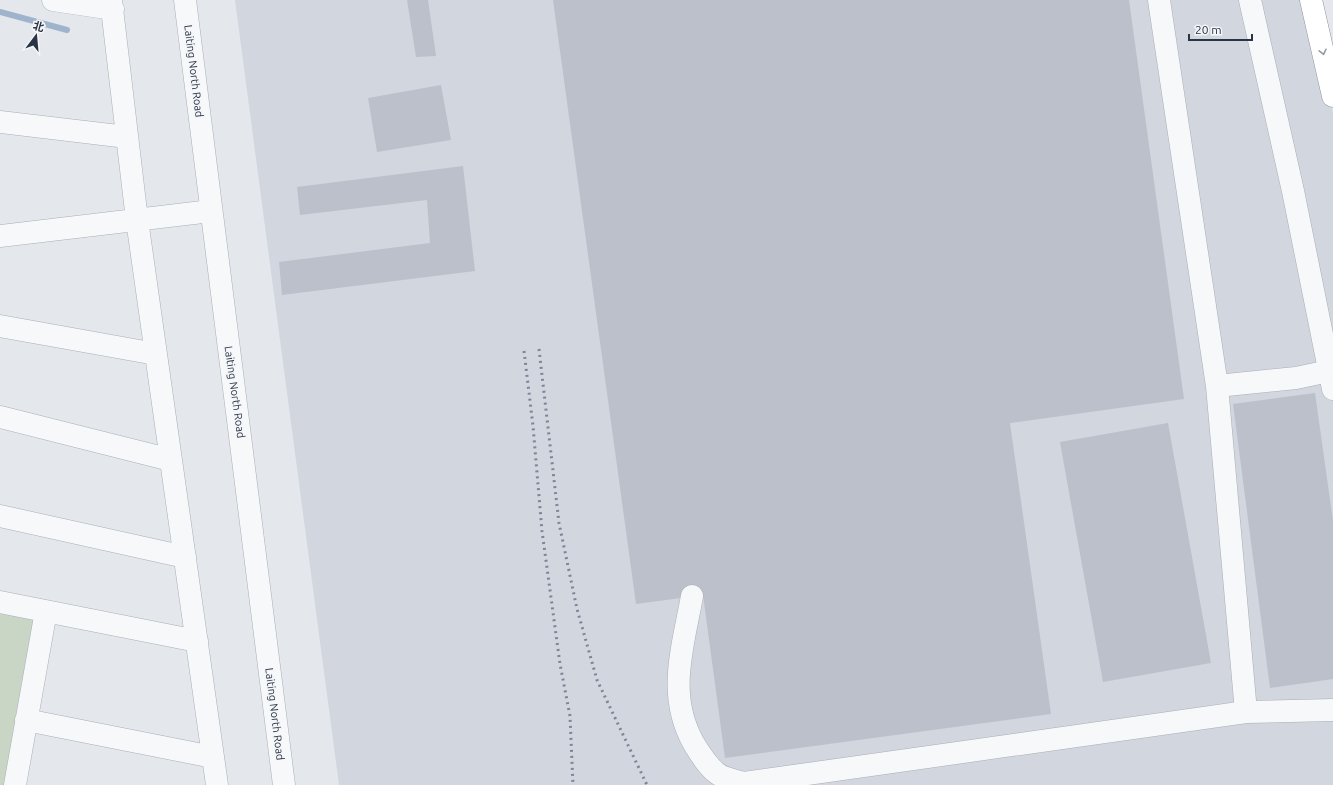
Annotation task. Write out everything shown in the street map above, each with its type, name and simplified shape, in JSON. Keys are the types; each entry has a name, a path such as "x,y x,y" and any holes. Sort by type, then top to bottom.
{"highway":[{"path":"1312,0 1333,96"}],"street":[{"path":"52,0 112,5 137,220 217,785"},
{"name":"Laiting North Road","path":"185,0 284,785"},
{"path":"1159,0 1217,386 1246,712"},
{"path":"1217,386 1296,378 1331,380 1293,191 1250,0"},
{"path":"0,122 127,137"},
{"path":"0,236 212,211"},
{"path":"0,326 156,354"},
{"path":"0,417 171,460"},
{"path":"0,516 185,556"},
{"path":"692,596 680,657 677,684 679,708 688,734 702,758 719,775 744,783 1246,712 1333,710"},
{"path":"0,602 197,641"},
{"path":"15,785 46,611"},
{"path":"26,720 213,757"}],"shaded area":[{"path":"235,0 1309,0 1333,113 1333,785 339,785"}],"green space":[{"path":"0,610 34,615 8,785 0,785"}],"building":[{"path":"407,0 428,0 436,56 416,57"},
{"path":"553,0 1129,0 1184,399 1010,423 1051,714 725,758 703,595 636,604"},
{"path":"441,85 451,140 377,152 368,98"},
{"path":"463,166 475,271 282,295 279,262 430,243 427,200 300,215 297,187"},
{"path":"1315,393 1333,521 1333,679 1270,688 1233,404"},
{"path":"1168,423 1211,663 1103,682 1060,442"}],"waterway":[{"path":"0,12 67,30"}],"railway":[{"path":"539,349 559,523 577,609 597,680 647,785"},
{"path":"524,351 533,426 542,531 560,664 570,716 573,785"}]}
